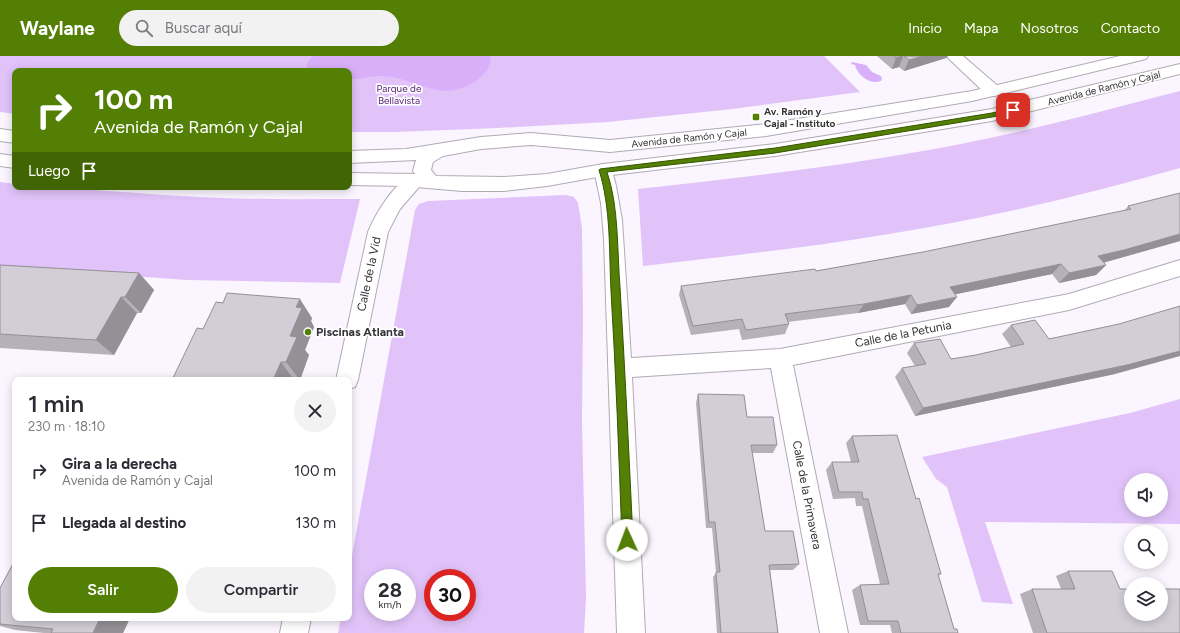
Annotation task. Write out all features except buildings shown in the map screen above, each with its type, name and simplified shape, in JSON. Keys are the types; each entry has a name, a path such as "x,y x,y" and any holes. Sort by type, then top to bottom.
{"street":[{"path":"954,56 993,91"},
{"name":"Avenida de Ramón y Cajal","path":"438,150 481,142 531,139 590,146 610,146 766,130 993,91 1140,56"},
{"name":"Avenida de Ramón y Cajal","path":"423,181 462,184 504,184 547,180 603,170 775,150 992,115 1180,69"},
{"path":"0,135 12,137"},
{"path":"590,146 599,158 608,185 612,225 620,368 631,633"},
{"path":"352,157 406,155 438,150"},
{"path":"352,179 423,181 422,171 425,158 438,150"},
{"path":"0,160 12,162"},
{"name":"Calle de la Vid","path":"348,377 381,222 405,189 423,181"},
{"name":"Calle de la Petunia","path":"620,368 780,358 1069,302 1180,268"},
{"name":"Calle de la Primavera","path":"780,358 834,633"},
{"path":"294,633 297,621"}],"green space":[{"name":"Parque de Bellavista","path":"0,56 824,56 860,92 732,109 608,122 395,132 352,132 352,68 12,68 12,114 0,112"},
{"path":"1180,91 1180,168 1032,206 920,229 853,240 643,266 638,189 817,168 923,151 1020,131"},
{"path":"0,182 12,184 12,190 98,190 199,197 259,199 360,199 340,283 188,280 0,267"},
{"path":"566,195 574,197 578,203 582,228 582,422 586,597 584,633 338,633 340,621 352,621 352,556 415,210 419,204 428,201"},
{"path":"1180,399 1180,524 985,522 1013,604 982,602 947,487 936,479 922,457 1130,413"}],"shaded area":[{"path":"312,56 491,57 488,69 477,81 462,88 441,91 387,76 352,80 352,68 308,68 307,64"},
{"path":"852,62 866,65 872,72 881,76 882,80 874,82 866,79 859,73 855,65 851,64"}],"place":[{"name":"Av. Ramón y Cajal - Instituto","path":"756,117"},
{"name":"Piscinas Atlanta","path":"308,332"}],"route":[{"path":"627,540 612,225 608,185 603,170 775,150 992,115 1013,110"}]}
